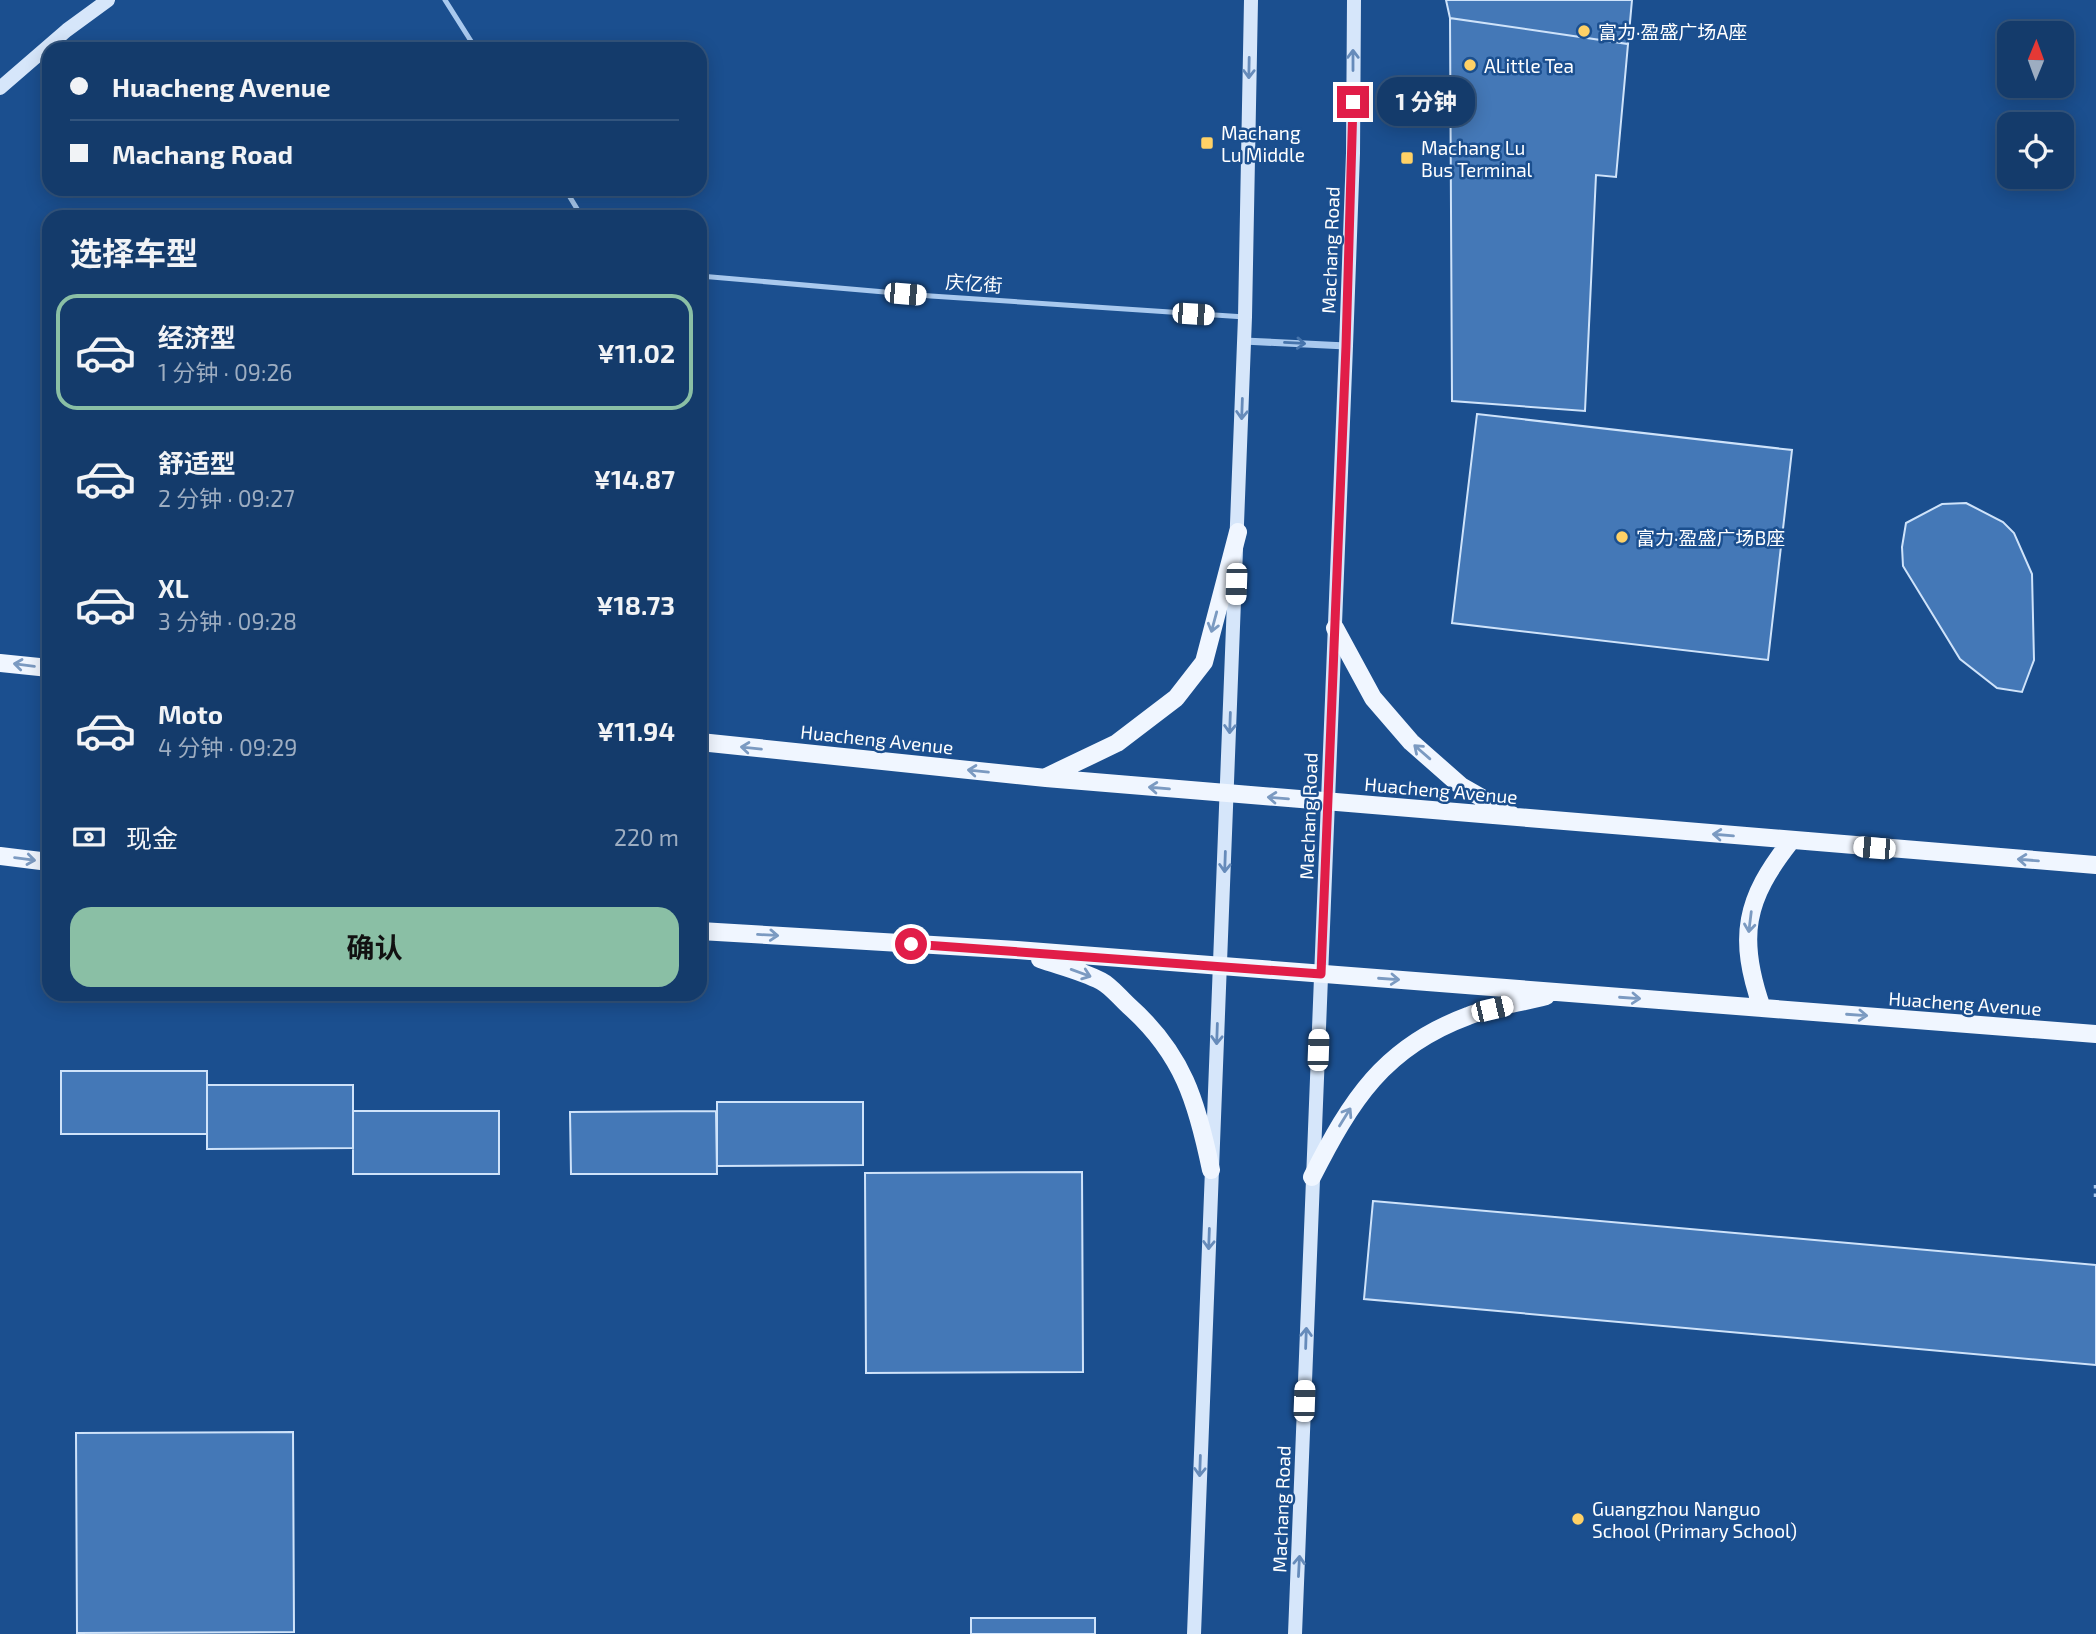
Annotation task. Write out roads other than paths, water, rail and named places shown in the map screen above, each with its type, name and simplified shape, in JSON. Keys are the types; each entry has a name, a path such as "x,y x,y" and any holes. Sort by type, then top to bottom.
{"main road":[{"path":"53,42 108,0"},
{"path":"1194,1634 1238,532 1251,0"},
{"name":"Machang Road","path":"1295,1634 1353,153 1354,0"},
{"path":"0,88 42,52"},
{"path":"1045,778 1117,743 1176,698 1203,662 1238,532"},
{"path":"1335,628 1373,698 1411,742 1461,786 1518,818"},
{"path":"0,663 42,667"},
{"name":"Huacheng Avenue","path":"707,743 1045,778 2096,865"},
{"path":"1762,1008 1752,980 1747,950 1750,914 1768,870 1791,841"},
{"path":"0,856 42,861"},
{"name":"Huacheng Avenue","path":"707,931 1017,950 2096,1034"},
{"path":"1017,950 1102,981 1147,1022 1181,1069 1192,1094 1201,1119 1212,1170"},
{"path":"1312,1177 1356,1100 1378,1072 1417,1040 1469,1015 1562,992"}],"street":[{"path":"1244,341 1346,346"}],"lane":[{"path":"445,0 472,42"},
{"name":"庆亿街","path":"707,277 945,297 1245,317"}],"place":[{"name":"富力·盈盛广场A座","path":"1584,31"},
{"name":"ALittle Tea","path":"1470,65"},
{"name":"Machang Lu Middle","path":"1207,143"},
{"name":"Machang Lu Bus Terminal","path":"1407,158"},
{"name":"富力·盈盛广场B座","path":"1622,537"},
{"name":"Guangzhou Nanguo School (Primary School)","path":"1578,1519"}]}
